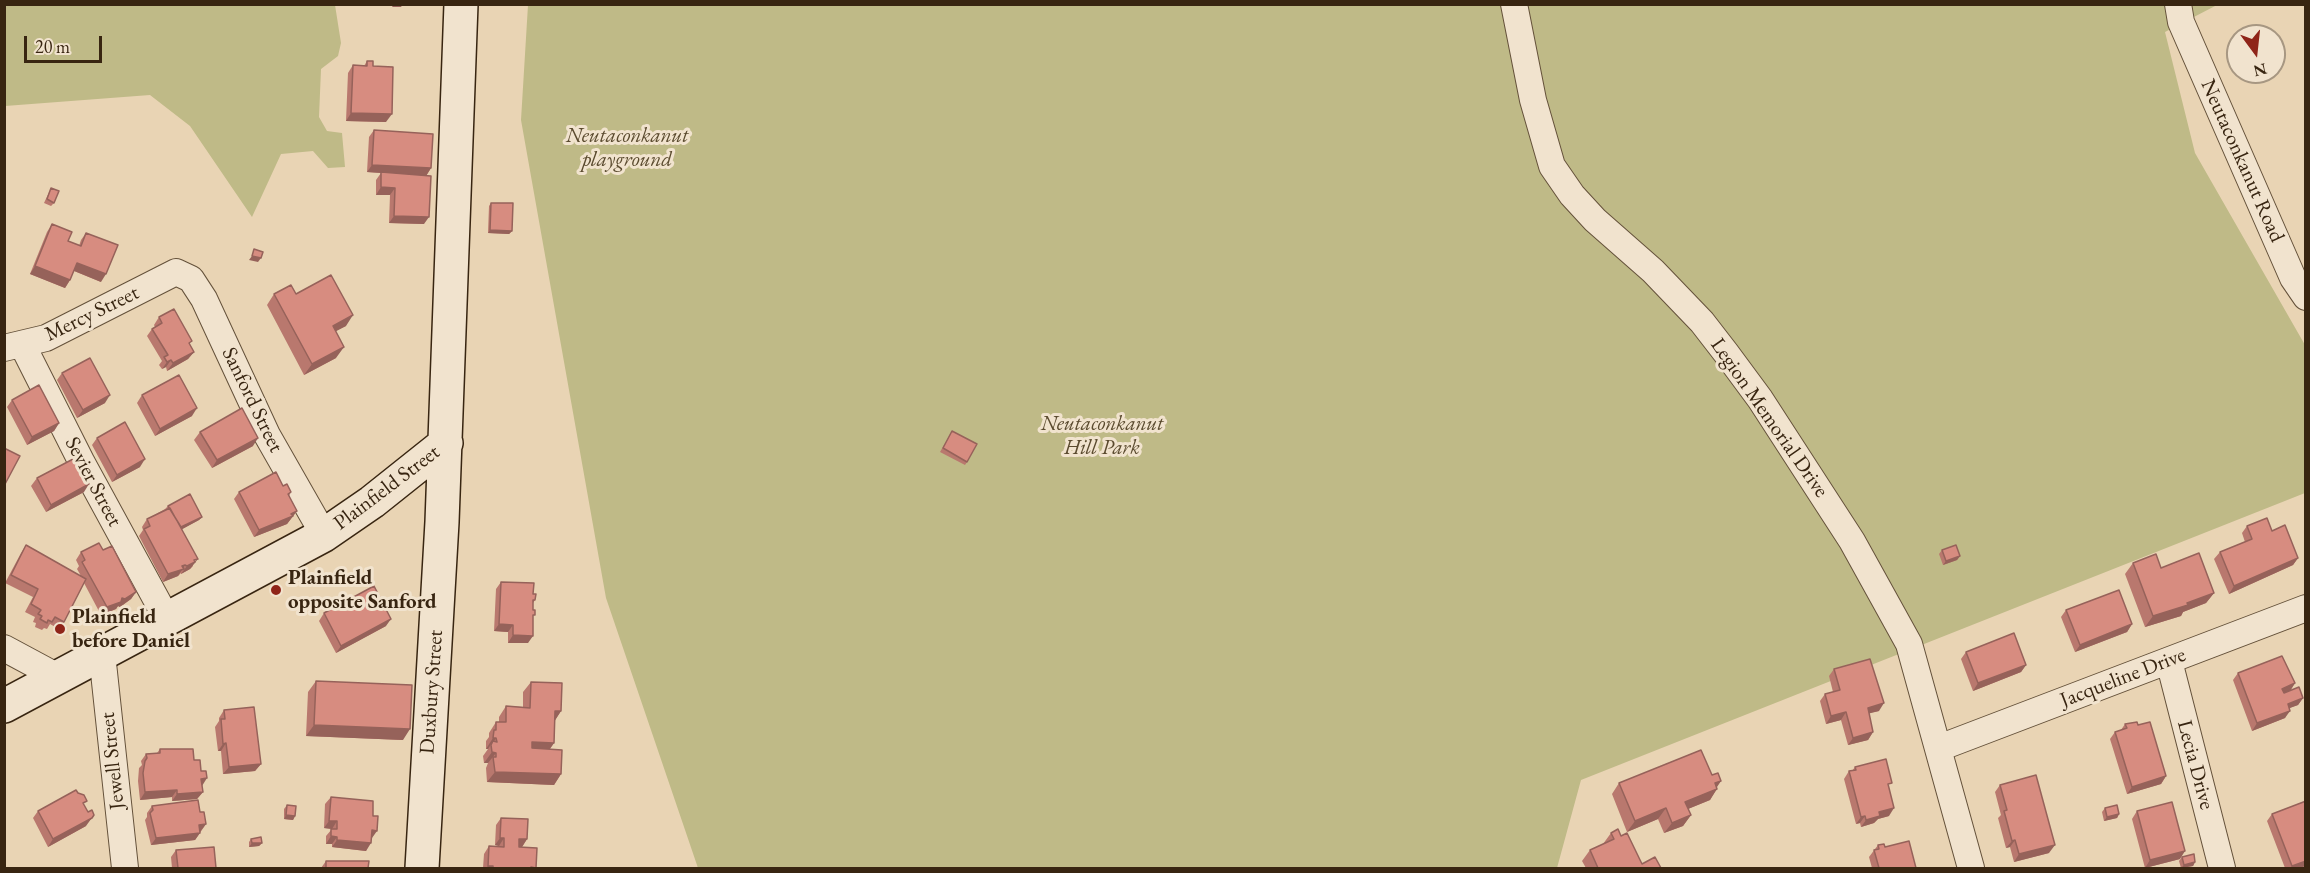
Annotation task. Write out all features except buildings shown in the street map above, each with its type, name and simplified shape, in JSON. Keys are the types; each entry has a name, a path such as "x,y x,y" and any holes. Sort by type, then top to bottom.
{"main road":[{"name":"Plainfield Street","path":"4,706 324,535 372,502 446,443 461,4"},
{"name":"Duxbury Street","path":"422,868 446,443"}],"street":[{"name":"Legion Memorial Drive","path":"1514,4 1533,100 1552,166 1572,195 1595,220 1653,271 1702,322 1760,399 1852,542 1896,619 1909,644 1940,748 1971,868"},
{"name":"Neutaconkanut Road","path":"2180,13 2294,278 2306,297"},
{"name":"Mercy Street","path":"13,346 46,338 176,272"},
{"name":"Sanford Street","path":"176,272 191,279 204,299 267,435 324,535"},
{"name":"Sevier Street","path":"13,346 82,463 166,620"},
{"name":"Jacqueline Drive","path":"1940,748 2306,608"},
{"path":"4,648 58,677"},
{"name":"Jewell Street","path":"102,654 124,868"},
{"name":"Lecia Drive","path":"2169,661 2222,868"}],"green space":[{"path":"5,4 335,5 341,43 338,56 321,69 319,117 327,131 342,133 345,167 328,168 313,151 281,154 252,217 190,126 150,95 5,106"},
{"name":"Neutaconkanut Hill Park","path":"528,5 2217,5 2165,32 2195,153 2305,345 2305,493 1581,780 1557,868 698,868 606,598 521,120"}],"place":[{"name":"Plainfield opposite Sanford","path":"276,590"},
{"name":"Plainfield before Daniel","path":"60,629"}],"park label":[{"name":"Neutaconkanut playground","path":"627,148"}]}
